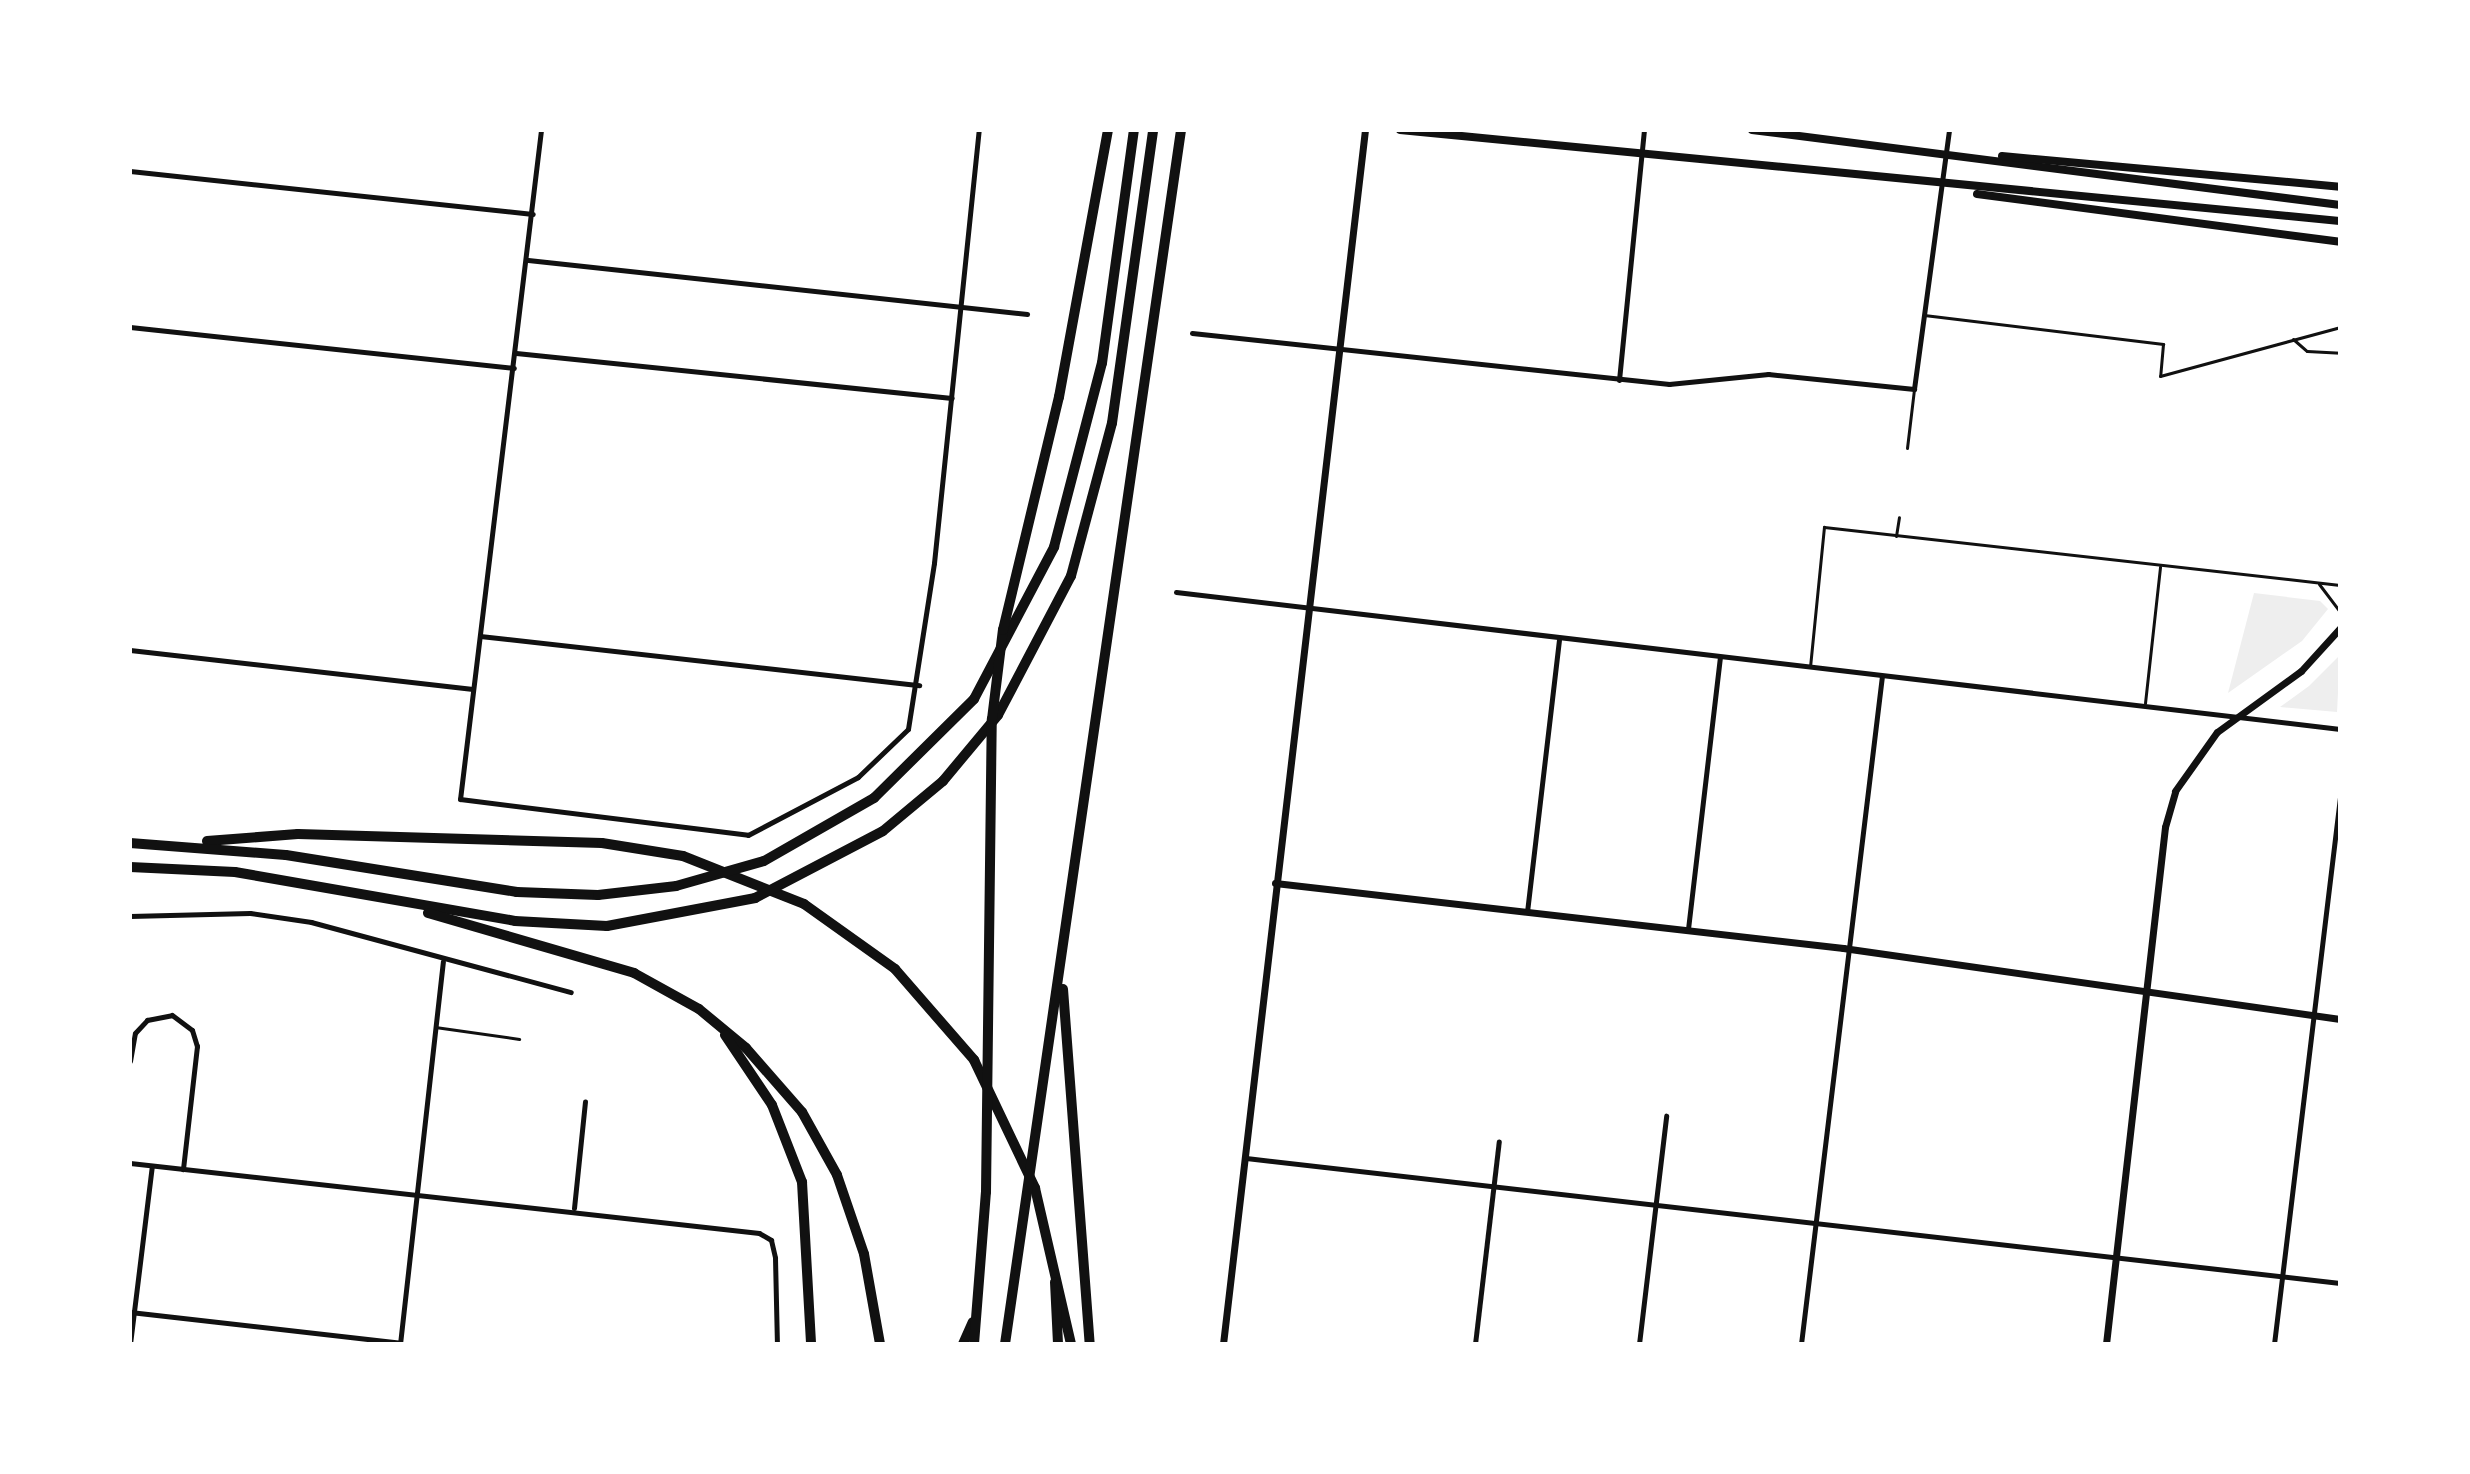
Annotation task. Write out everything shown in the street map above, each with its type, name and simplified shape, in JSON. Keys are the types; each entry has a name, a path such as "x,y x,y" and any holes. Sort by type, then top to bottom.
{"highway":[{"path":"974,1344 986,1192 988,813 992,719 1021,544 1062,382 1108,130"},
{"path":"169,843 286,855 460,886 598,895 676,886 764,861 874,798 974,699 1054,547 1102,363 1134,130"},
{"path":"130,867 235,872 545,925 681,917 755,898 833,862 943,781 1022,679 1076,563 1112,423 1153,130"},
{"path":"1005,1344 1062,971 1181,132"},
{"path":"130,843 298,834 602,843 683,856 762,883 831,920 895,969 949,1026 996,1097 1045,1221 1070,1319 1071,1344"},
{"path":"351,891 597,960 665,988 715,1021 802,1112 837,1175 864,1254 880,1344"},
{"path":"1062,971 1090,1344"},
{"path":"715,1021 772,1105 802,1182 811,1344"},
{"path":"1045,1221 1058,1319 1058,1344"},
{"path":"963,1344 976,1312"}],"main road":[{"path":"1400,130 1941,187 2340,221"},
{"path":"1752,130 1947,152 2340,205"},
{"path":"1947,152 2340,187"},
{"path":"1941,187 2340,242"}],"street":[{"path":"541,130 528,260 460,799 748,835 858,777 908,729 919,685 979,130"},
{"path":"1223,1344 1365,130"},
{"path":"1619,380 1644,155 1644,130"},
{"path":"1192,333 1669,384 1768,374 1914,389 1949,130"},
{"path":"130,171 533,214"},
{"path":"528,260 1027,314"},
{"path":"130,327 514,368"},
{"path":"516,353 952,398"},
{"path":"1176,592 1559,640 2145,703 2340,729"},
{"path":"2106,1344 2146,992 2175,791 2202,749 2236,716 2301,671 2340,628"},
{"path":"480,636 919,685"},
{"path":"1527,913 1559,640"},
{"path":"130,650 473,689"},
{"path":"1688,929 1720,657"},
{"path":"1801,1344 1852,949 1882,676"},
{"path":"2274,1344 2340,797"},
{"path":"1275,883 1852,949 2340,1019"},
{"path":"130,916 250,913 311,922 425,948 443,961 571,992"},
{"path":"132,1312 400,1343 443,961"},
{"path":"130,1061 139,1026 172,1015 192,1030 197,1046 183,1169"},
{"path":"574,1208 585,1102"},
{"path":"1639,1344 1666,1116"},
{"path":"1475,1344 1499,1141"},
{"path":"1246,1158 1495,1189 2117,1253 2340,1283"},
{"path":"130,1163 416,1195 574,1208 771,1240 777,1344"},
{"path":"130,1344 152,1166"}],"lane":[{"path":"1924,315 2163,344 2160,376 2340,327"},
{"path":"2293,339 2307,351 2340,353"},
{"path":"1907,448 1914,389"},
{"path":"1896,536 1899,517"},
{"path":"1810,667 1824,527 2340,585"},
{"path":"2145,703 2160,567"},
{"path":"2319,584 2340,612"},
{"path":"435,1027 519,1039"}],"shaded area":[{"path":"2254,593 2320,601 2328,609 2302,641 2228,693"},
{"path":"2340,655 2337,712 2280,707 2309,686"}]}
